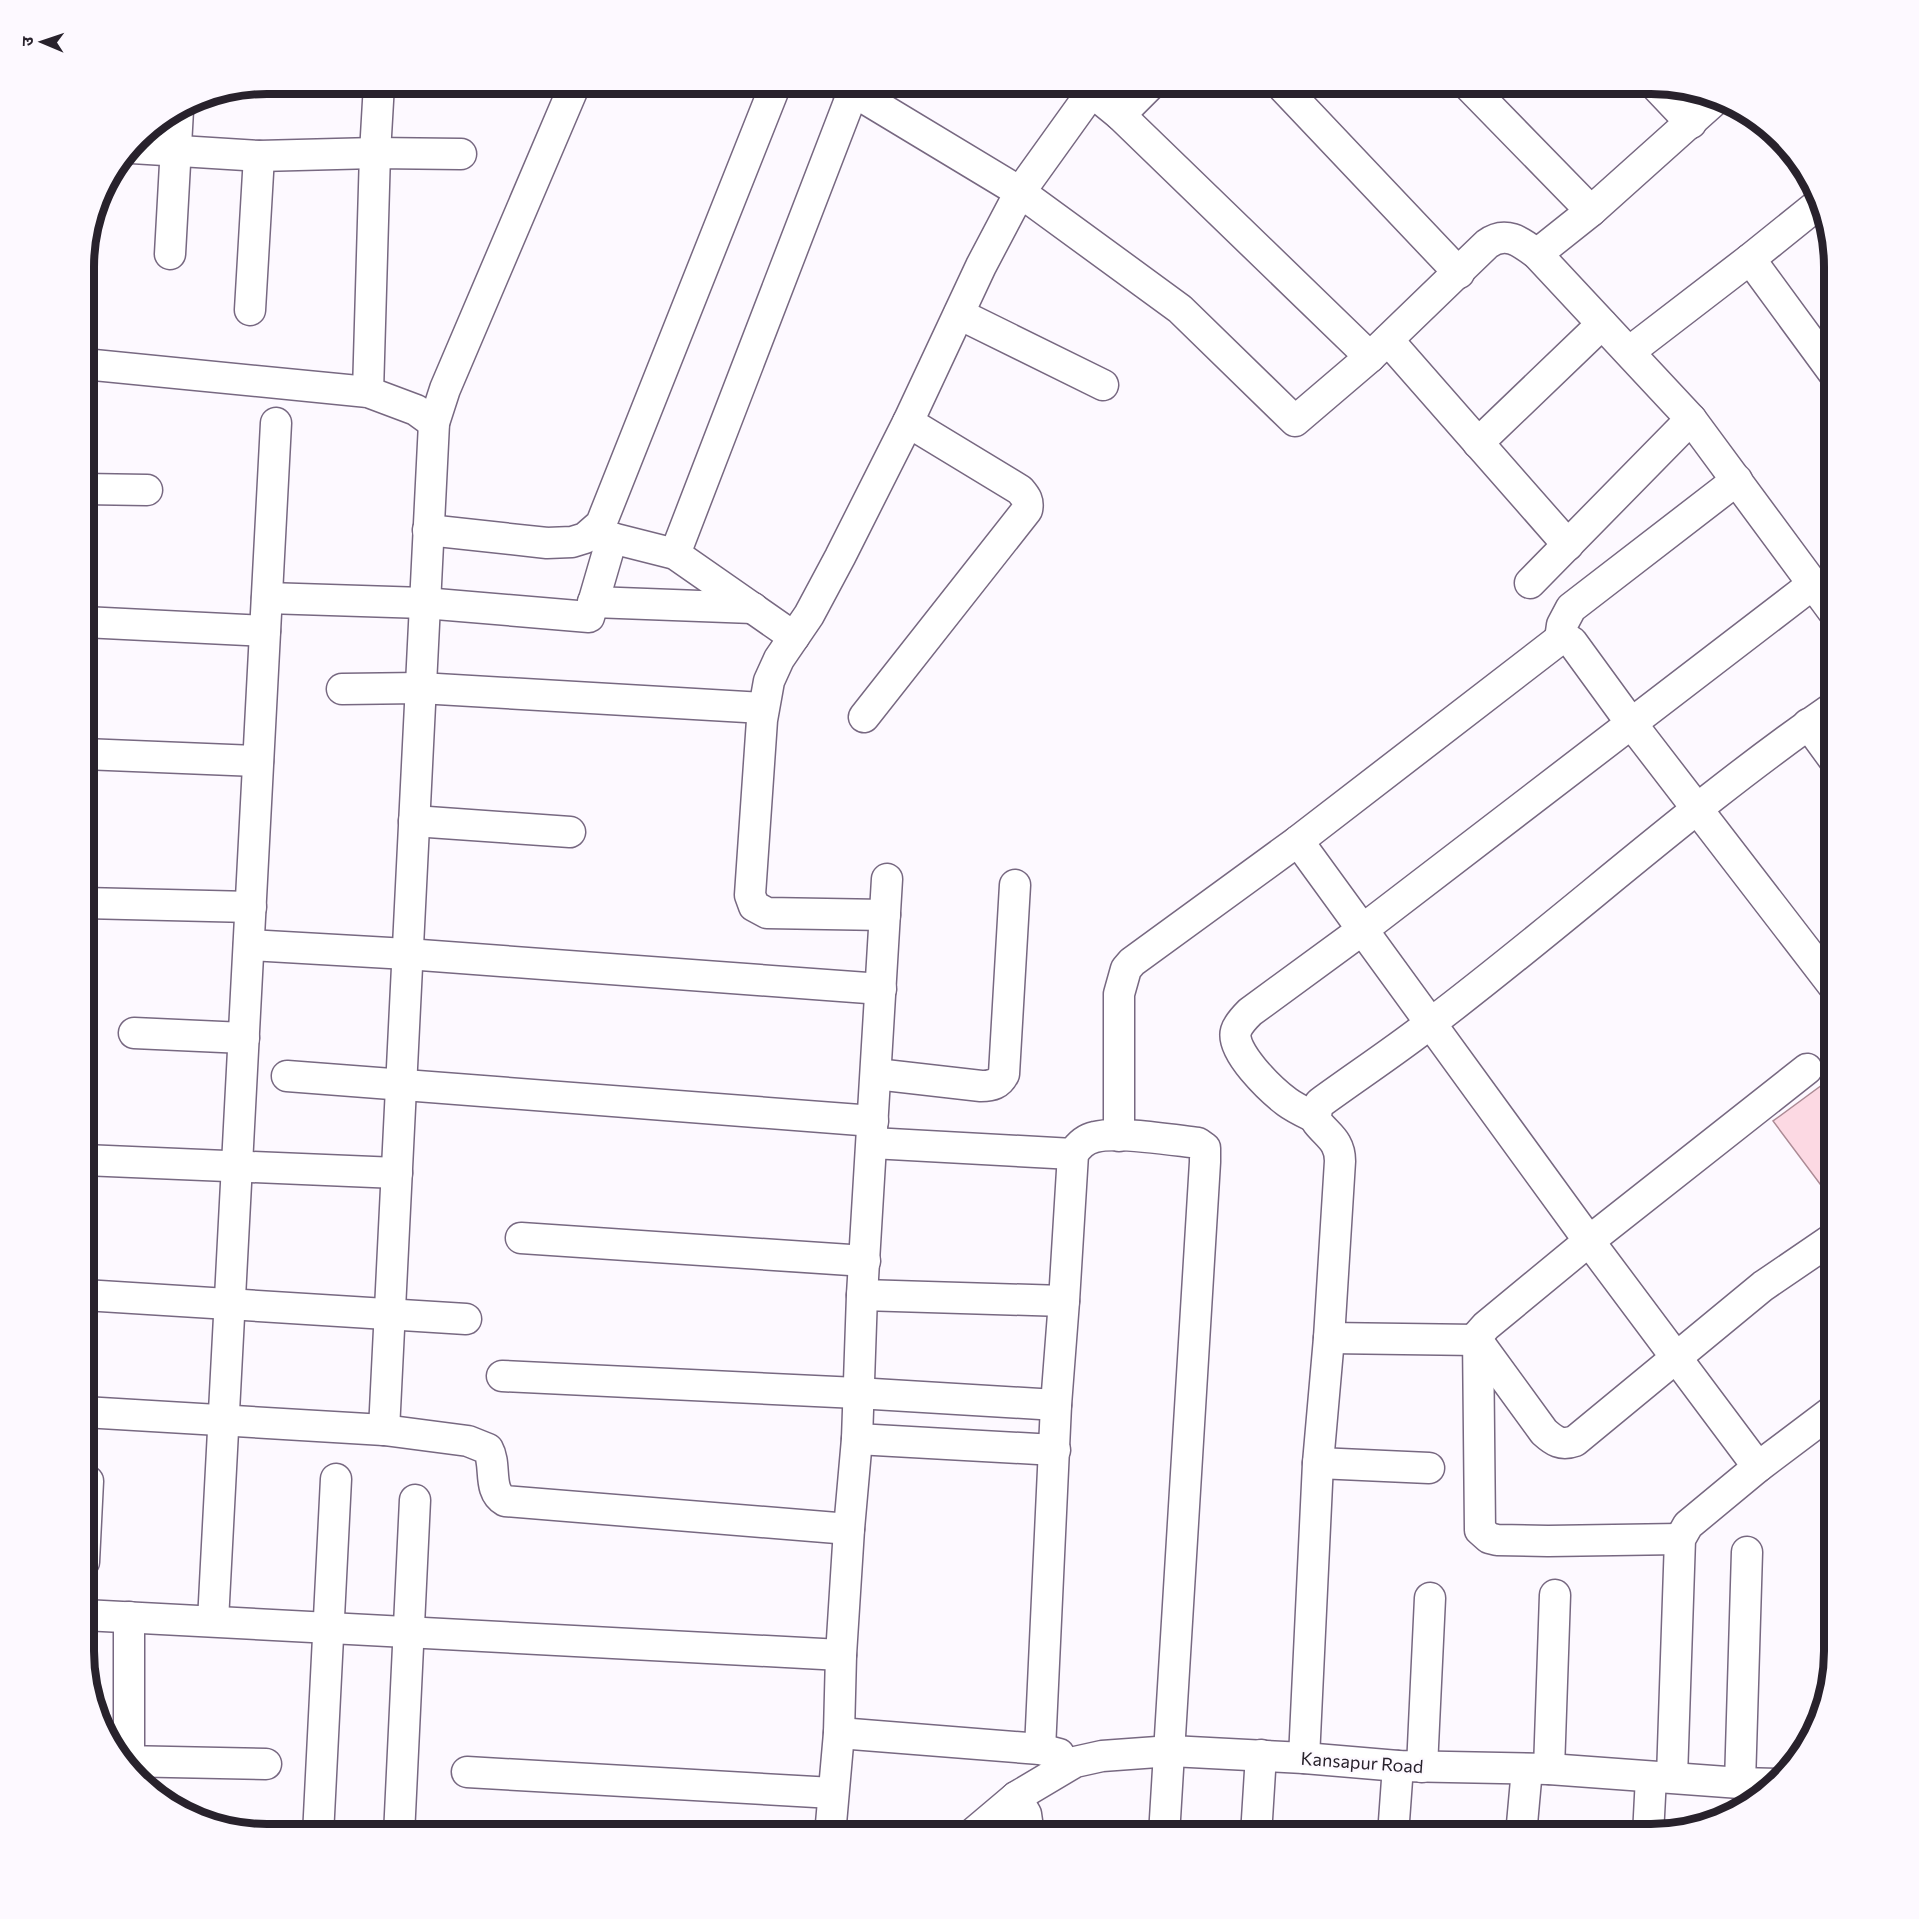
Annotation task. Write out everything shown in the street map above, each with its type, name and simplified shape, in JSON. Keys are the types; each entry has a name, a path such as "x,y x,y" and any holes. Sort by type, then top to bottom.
{"street":[{"path":"368,392 378,95"},
{"path":"384,1430 434,423 445,389 570,95"},
{"path":"267,597 424,603 589,617 602,535 601,524 773,95"},
{"path":"675,554 847,95"},
{"path":"864,95 1020,192 1180,309 1295,421 1379,349 1487,244 1499,238 1508,237 1522,243 1537,254 1691,420 1824,598"},
{"path":"885,915 767,913 754,906 750,895 763,708 769,681 779,659 809,615 908,422 981,266 1020,192 1083,95"},
{"path":"1095,95 1120,115 1379,349 1478,443 1568,545"},
{"path":"1120,115 1140,95"},
{"path":"1290,95 1459,273"},
{"path":"1478,95 1592,210"},
{"path":"1664,95 1690,123"},
{"path":"1537,254 1592,210 1710,105"},
{"path":"170,254 177,120"},
{"path":"142,148 259,156 375,153 461,154"},
{"path":"250,310 259,156"},
{"path":"1629,352 1813,208"},
{"path":"1750,259 1824,360"},
{"path":"959,314 1103,385"},
{"path":"1478,443 1602,324"},
{"path":"95,365 368,392 416,410 434,423"},
{"path":"1530,583 1691,420"},
{"path":"864,717 1027,510 1028,504 1020,490 908,422"},
{"path":"213,1621 276,423"},
{"path":"1560,639 1562,625 1571,608 1737,480"},
{"path":"95,489 147,490"},
{"path":"428,530 547,543 572,542 602,535 675,554 794,637"},
{"path":"1304,1758 1318,1463 1329,1338 1340,1151 1336,1142 1316,1118 1288,1103 1242,1055 1238,1047 1236,1030 1250,1011 1362,930 1814,584"},
{"path":"593,602 753,608"},
{"path":"95,623 265,631"},
{"path":"1119,1136 1118,1007 1126,969 1132,962 1298,841 1564,638 1572,642 1631,723 1824,974"},
{"path":"342,689 420,688 763,708"},
{"path":"1316,1118 1317,1107 1320,1103 1431,1024 1697,809 1824,713"},
{"path":"1808,724 1824,746"},
{"path":"95,754 258,761"},
{"path":"414,821 570,832"},
{"path":"1298,841 1589,1241 1758,1467"},
{"path":"831,1824 839,1733 841,1655 857,1439 862,1295 887,879"},
{"path":"876,1074 981,1086 990,1086 1002,1080 1016,885"},
{"path":"95,903 251,907"},
{"path":"249,945 407,954 881,989"},
{"path":"135,1033 244,1038"},
{"path":"1680,1539 1497,1540 1484,1535 1480,1530 1477,1340 1486,1326 1589,1241 1807,1069"},
{"path":"287,1076 401,1085 1073,1154"},
{"path":"1040,1749 1056,1405 1073,1154 1080,1144 1095,1137 1119,1136 1198,1143 1204,1148 1205,1154 1165,1824"},
{"path":"94,1160 397,1173"},
{"path":"521,1238 865,1262"},
{"path":"1477,1340 1544,1432 1551,1439 1566,1444 1575,1441 1763,1286 1824,1244"},
{"path":"862,1295 1064,1301"},
{"path":"94,1296 466,1319"},
{"path":"1329,1338 1477,1340"},
{"path":"502,1376 1056,1405"},
{"path":"94,1413 384,1430 468,1441 486,1446 493,1460 494,1491 499,1498 511,1503 849,1528"},
{"path":"1650,1824 1661,1777 1680,1539 1688,1525 1758,1467 1824,1418"},
{"path":"857,1439 1055,1450"},
{"path":"1318,1463 1429,1468"},
{"path":"319,1824 336,1479"},
{"path":"399,1824 415,1500"},
{"path":"1740,1784 1747,1552"},
{"path":"1524,1824 1538,1769 1555,1595"},
{"path":"1396,1824 1410,1767 1430,1598"},
{"path":"94,1615 841,1655"},
{"path":"127,1752 129,1617"},
{"path":"839,1733 1040,1749 1058,1753 1075,1762"},
{"name":"Kansapur Road","path":"984,1824 1016,1797 1075,1762 1102,1756 1171,1751 1261,1755 1410,1767 1538,1769 1763,1784"},
{"path":"1257,1824 1261,1755"},
{"path":"136,1764 266,1764"},
{"path":"467,1772 833,1792"},
{"path":"1016,1797 1026,1814 1027,1824"}],"building":[{"path":"1822,1085 1824,1088 1824,1189 1773,1121"}]}
